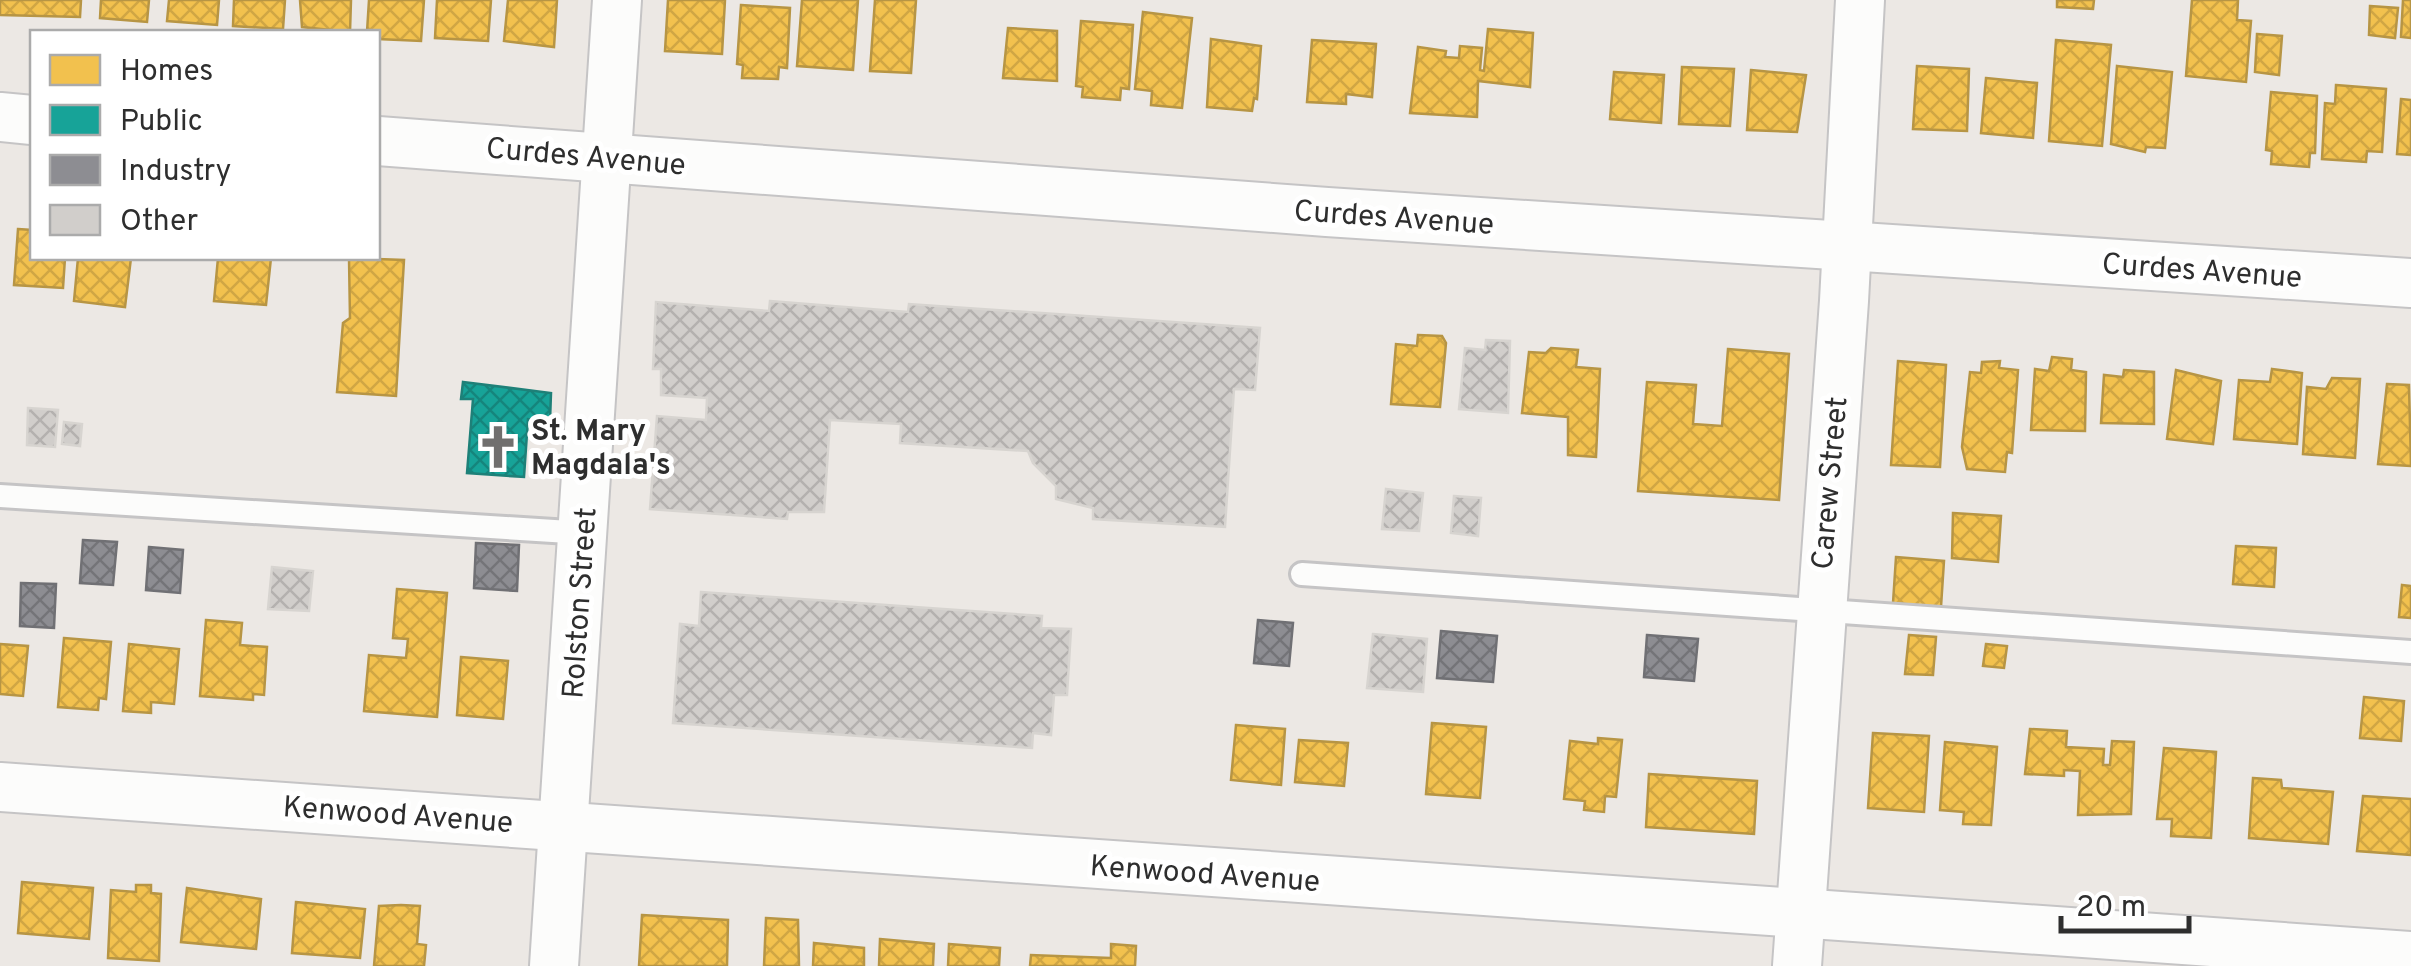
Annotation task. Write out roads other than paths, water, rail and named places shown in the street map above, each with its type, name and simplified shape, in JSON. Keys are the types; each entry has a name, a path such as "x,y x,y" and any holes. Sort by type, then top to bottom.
{"street":[{"name":"Rolston Street","path":"554,966 561,824 586,533 617,0"},
{"name":"Carew Street","path":"1796,966 1860,0"},
{"path":"0,118 30,120"},
{"name":"Curdes Avenue","path":"380,141 1846,248 2411,283"},
{"name":"Kenwood Avenue","path":"0,787 561,824 1798,919 2411,956"}],"lane":[{"path":"0,496 586,533"},
{"path":"1302,574 2411,652"}],"place":[{"name":"St. Mary Magdala's","path":"498,447"}]}
